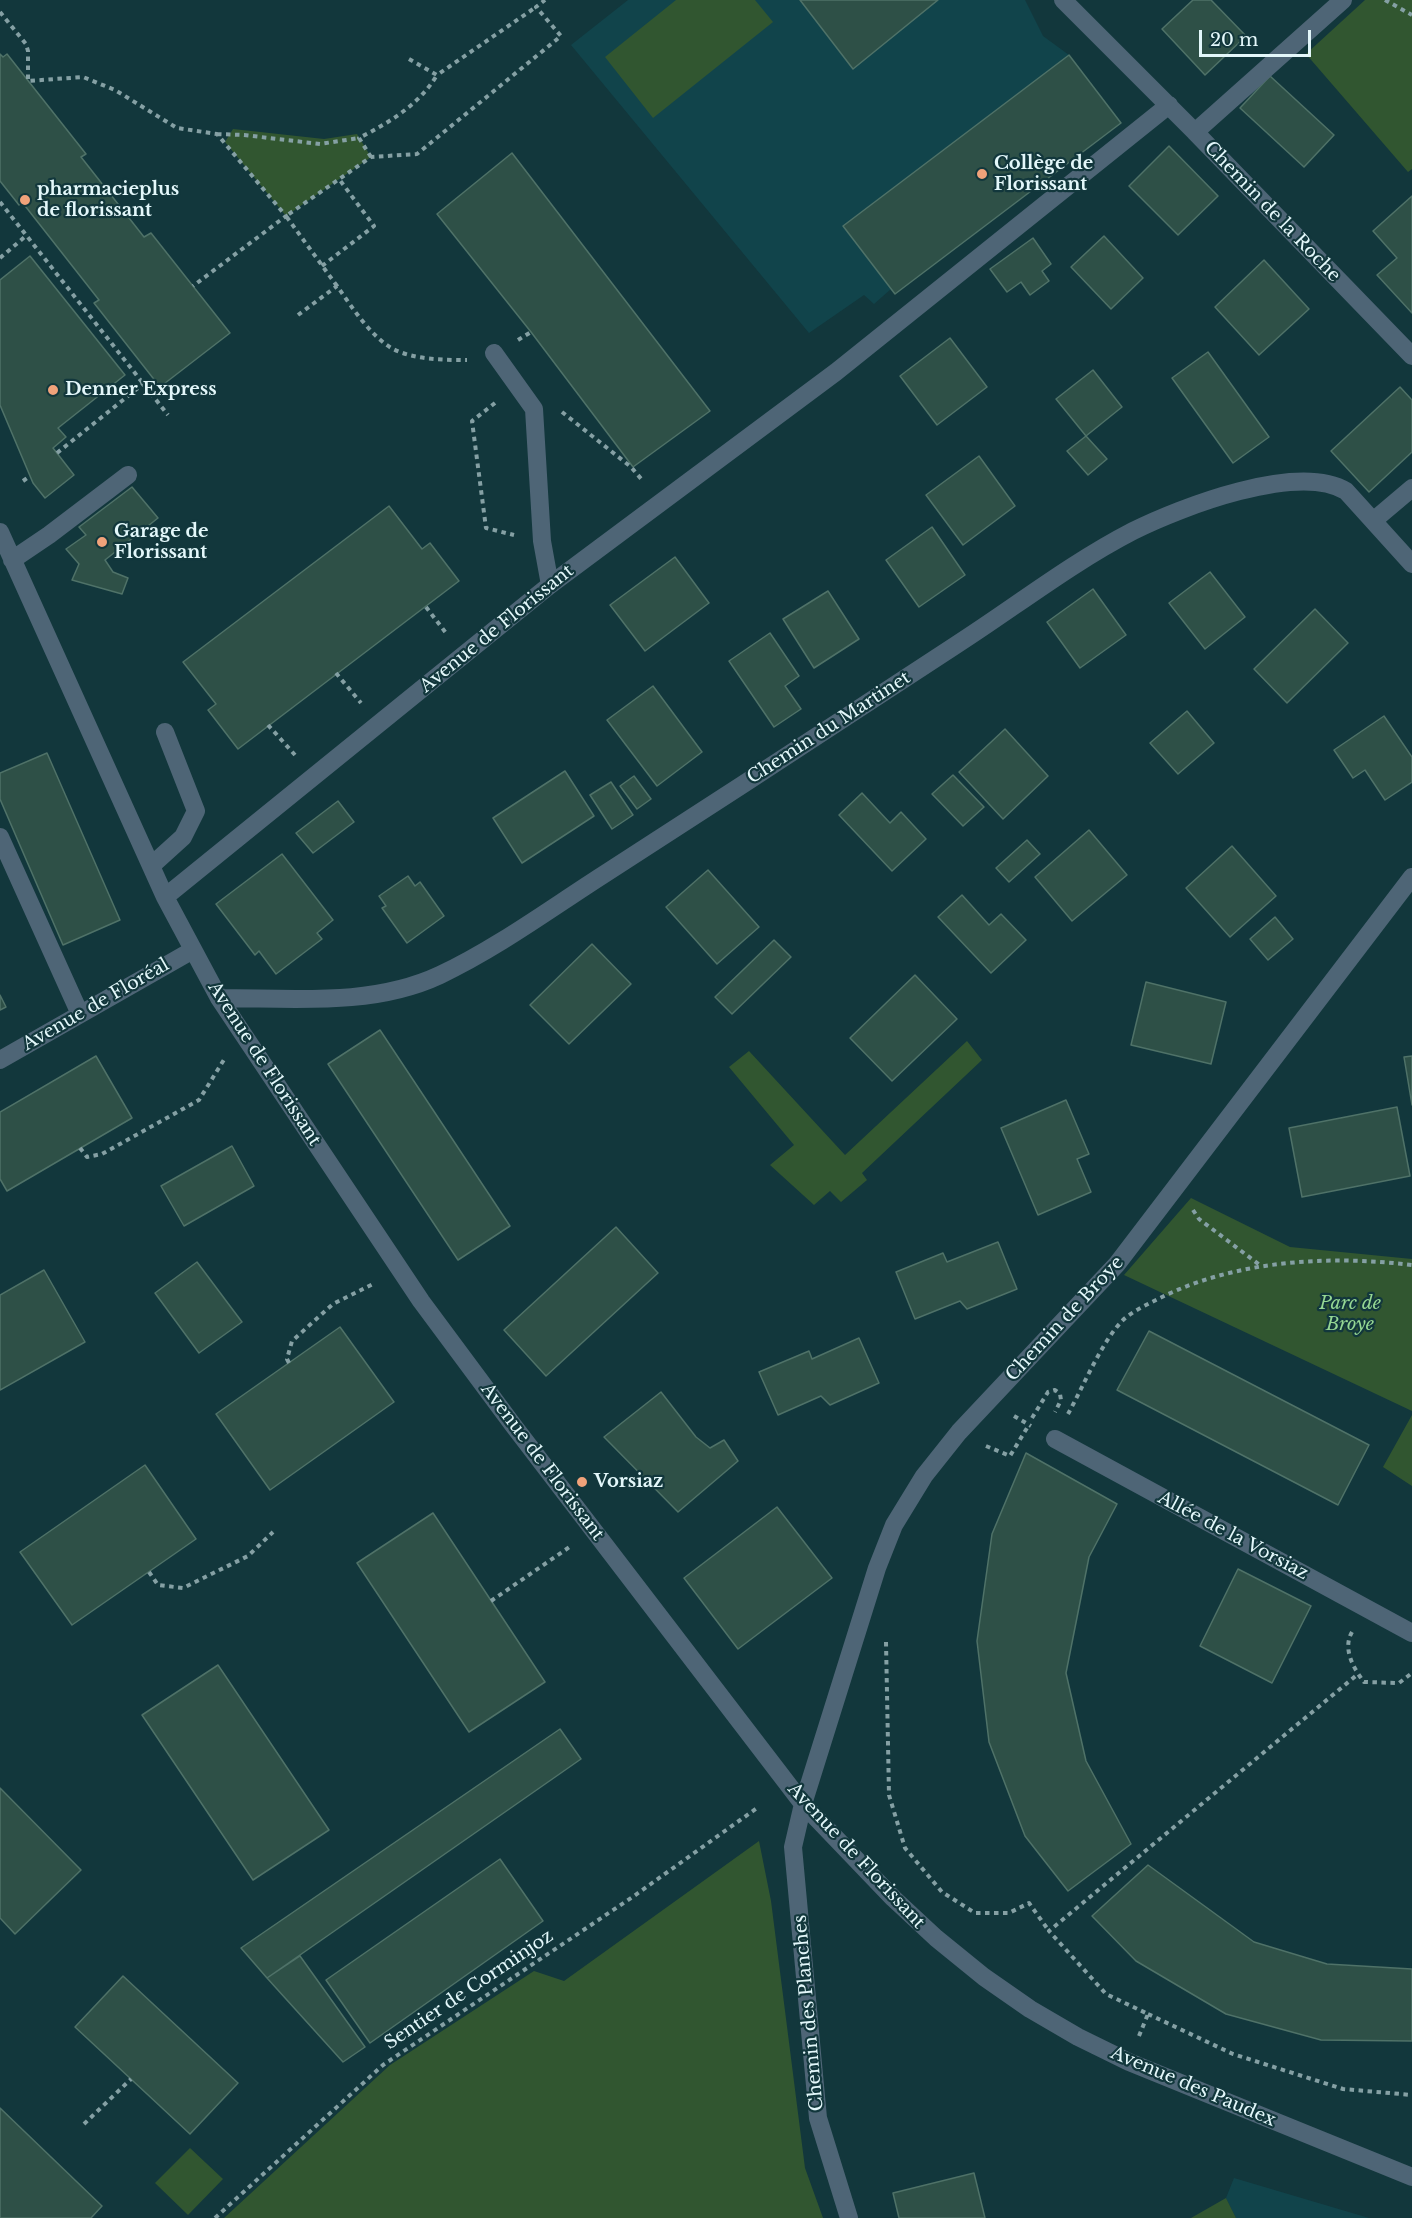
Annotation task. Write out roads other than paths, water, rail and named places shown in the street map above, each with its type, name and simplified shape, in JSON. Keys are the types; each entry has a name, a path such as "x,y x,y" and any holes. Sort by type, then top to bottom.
{"street":[{"path":"1064,0 1195,132"},
{"name":"Chemin de la Roche","path":"1343,0 1195,132 1412,356"},
{"name":"Avenue de Florissant","path":"165,897 550,585 836,372 1169,105"},
{"path":"494,353 534,409 542,541 550,585"},
{"path":"12,560 128,475"},
{"name":"Chemin du Martinet","path":"219,998 344,999 393,991 438,976 484,951 734,791 1003,615 1088,555 1180,510 1223,495 1263,486 1306,481 1333,483 1346,491 1412,564"},
{"path":"1373,521 1412,488"},
{"name":"Avenue de Florissant","path":"0,532 165,897 219,998 421,1301 803,1804 893,1898 936,1938 984,1977"},
{"path":"151,866 183,837 196,811 165,732"},
{"path":"0,837 80,1014"},
{"name":"Chemin de Broye","path":"803,1804 877,1568 894,1525 924,1476 959,1432 1117,1264 1412,877"},
{"name":"Avenue de Floréal","path":"0,1060 193,950"},
{"name":"Allée de la Vorsiaz","path":"1055,1439 1412,1633"},
{"name":"Chemin des Planches","path":"803,1804 793,1847 818,2118 849,2218"},
{"name":"Avenue des Paudex","path":"984,1977 1030,2009 1078,2037 1130,2062 1412,2177"}],"place":[{"name":"Collège de Florissant","path":"982,174"},
{"name":"pharmacieplus de florissant","path":"25,200"},
{"name":"Denner Express","path":"53,390"},
{"name":"Garage de Florissant","path":"102,542"},
{"name":"Vorsiaz","path":"582,1482"}],"park label":[{"name":"Parc de Broye","path":"1350,1314"}]}
